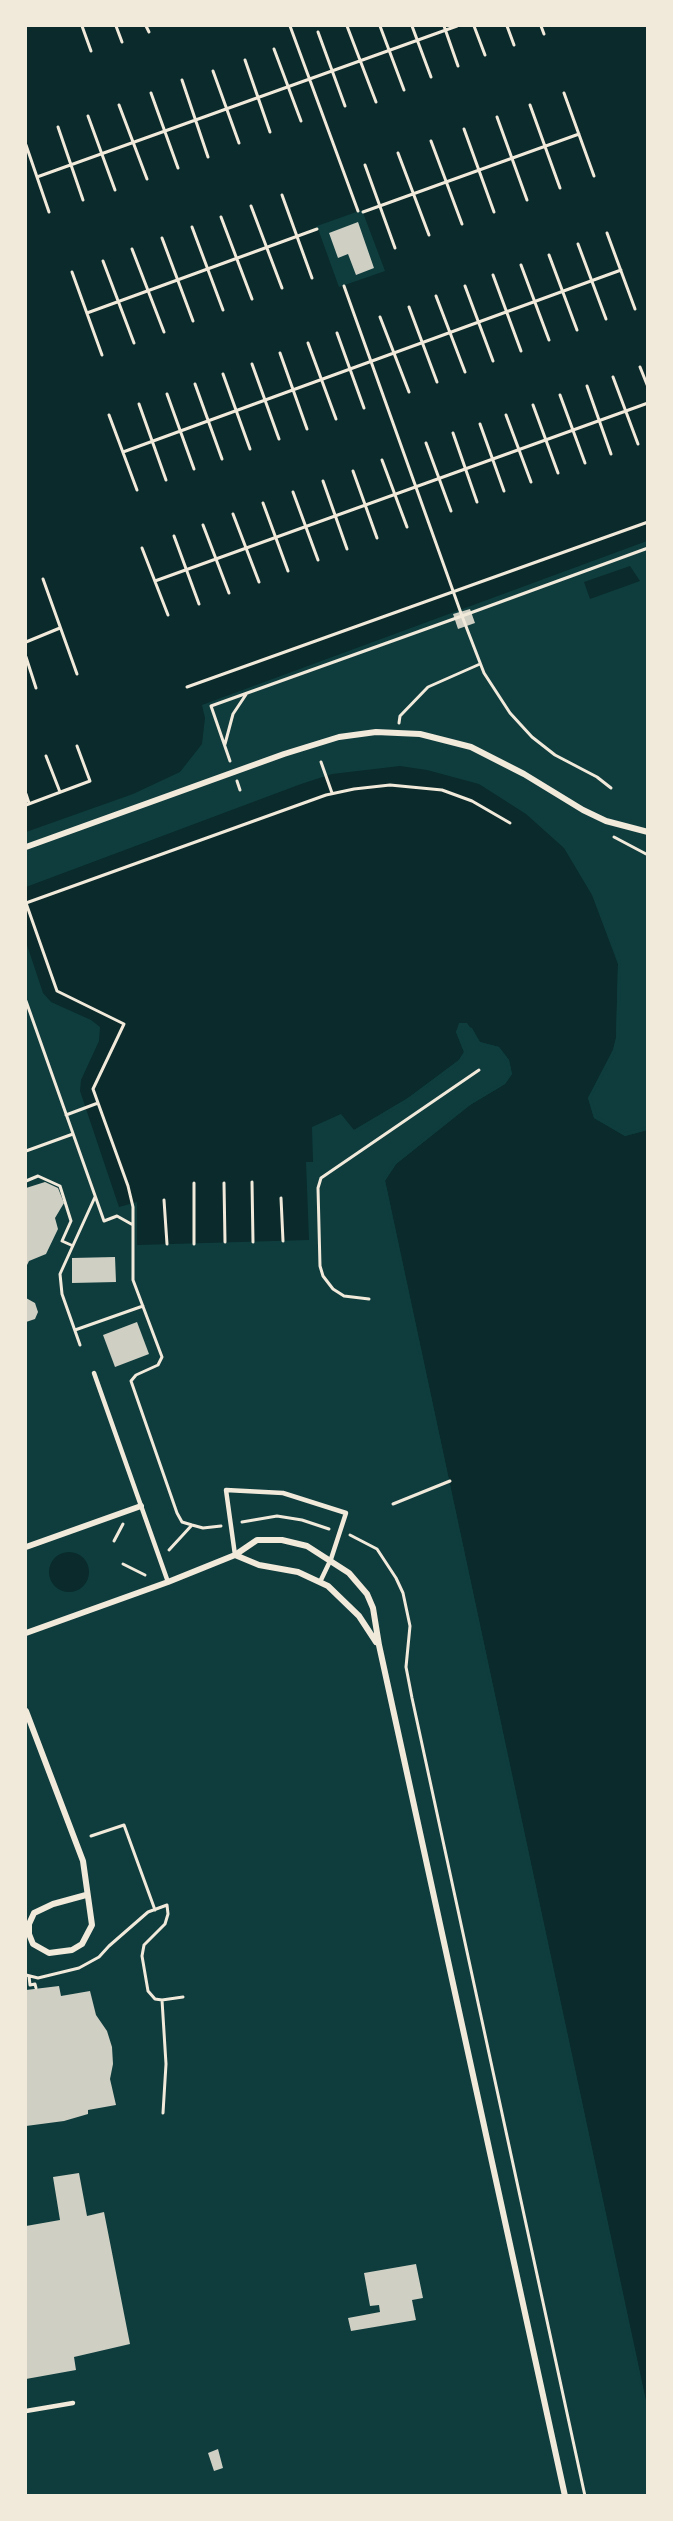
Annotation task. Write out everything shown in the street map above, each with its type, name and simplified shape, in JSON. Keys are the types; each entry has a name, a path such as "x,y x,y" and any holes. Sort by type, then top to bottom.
{"street":[{"path":"26,847 339,737 397,732 420,734 471,747 516,770 583,810 629,828 648,832"},
{"path":"26,1547 141,1506"},
{"path":"26,1633 168,1582 235,1555 257,1540 282,1540 307,1546 331,1559 349,1573 367,1594 373,1608 379,1645 565,2496"},
{"path":"235,1555 259,1565 298,1572 320,1582 343,1599 379,1645"},
{"path":"26,1711 83,1862 92,1924 82,1944 72,1950 49,1953 33,1944 29,1934 29,1924 34,1913 53,1904 86,1894"}],"lane":[{"path":"94,1373 168,1582"},
{"path":"235,1555 226,1490 283,1493 345,1513 331,1559 320,1582"},
{"path":"26,2411 73,2403"}],"path":[{"path":"82,26 91,51"},
{"path":"116,26 122,42"},
{"path":"146,26 148,32"},
{"path":"290,26 358,212"},
{"path":"347,26 376,102"},
{"path":"380,26 404,90"},
{"path":"412,26 431,77"},
{"path":"37,177 445,28 457,26"},
{"path":"474,26 485,55"},
{"path":"507,26 514,45"},
{"path":"541,26 544,34"},
{"path":"445,28 458,66"},
{"path":"318,32 345,106"},
{"path":"274,49 301,121"},
{"path":"245,60 270,132"},
{"path":"213,71 239,143"},
{"path":"182,80 208,157"},
{"path":"151,93 178,168"},
{"path":"564,93 594,176"},
{"path":"119,105 147,179"},
{"path":"530,105 560,188"},
{"path":"88,116 115,190"},
{"path":"497,117 527,200"},
{"path":"58,127 83,200"},
{"path":"464,129 494,212"},
{"path":"363,212 579,134"},
{"path":"431,141 462,224"},
{"path":"26,145 49,212"},
{"path":"398,153 429,235"},
{"path":"366,165 395,248"},
{"path":"282,195 312,278"},
{"path":"251,206 282,288"},
{"path":"221,217 252,299"},
{"path":"192,227 223,310"},
{"path":"87,313 318,229"},
{"path":"607,233 635,309"},
{"path":"162,238 193,321"},
{"path":"578,244 606,319"},
{"path":"132,249 164,332"},
{"path":"549,255 577,330"},
{"path":"103,261 134,343"},
{"path":"521,265 549,340"},
{"path":"123,452 621,270"},
{"path":"72,272 102,354"},
{"path":"493,275 521,351"},
{"path":"344,286 480,664 510,713 532,737 555,755 597,777 611,788"},
{"path":"465,286 493,361"},
{"path":"436,296 465,372"},
{"path":"409,307 437,382"},
{"path":"380,317 409,392"},
{"path":"337,333 364,408"},
{"path":"308,343 336,419"},
{"path":"280,353 307,429"},
{"path":"252,364 279,439"},
{"path":"640,367 648,387"},
{"path":"223,374 250,449"},
{"path":"613,377 638,444"},
{"path":"195,384 222,459"},
{"path":"587,386 611,454"},
{"path":"167,394 194,469"},
{"path":"560,395 585,463"},
{"path":"155,581 465,467 648,403"},
{"path":"139,404 166,480"},
{"path":"533,405 558,473"},
{"path":"109,415 137,490"},
{"path":"506,415 531,482"},
{"path":"480,424 504,491"},
{"path":"453,433 477,502"},
{"path":"426,443 451,511"},
{"path":"382,460 407,527"},
{"path":"352,471 377,538"},
{"path":"323,481 347,549"},
{"path":"293,492 318,560"},
{"path":"263,503 288,570"},
{"path":"233,514 259,582"},
{"path":"187,687 648,522"},
{"path":"203,525 229,593"},
{"path":"174,537 199,604"},
{"path":"142,548 168,615"},
{"path":"240,790 211,706 648,548"},
{"path":"43,579 77,674"},
{"path":"26,642 61,628"},
{"path":"26,657 36,688"},
{"path":"397,732 400,716 428,687 480,664"},
{"path":"225,746 232,714 249,692"},
{"path":"26,794 27,804 90,781 77,746"},
{"path":"46,756 60,792"},
{"path":"321,762 332,793"},
{"path":"510,823 456,794 424,787 371,786 332,793 26,902 57,991 123,1024 93,1089 128,1186 133,1207 133,1280 162,1362 136,1375 131,1381 177,1513 182,1522 203,1528 277,1516 302,1520 367,1542 377,1550 403,1593 410,1626 406,1667 412,1698 585,2496"},
{"path":"614,837 648,855"},
{"path":"26,1001 104,1221 117,1216 133,1225"},
{"path":"369,1299 344,1296 333,1289 323,1276 320,1266 318,1199 321,1178 479,1070"},
{"path":"66,1115 98,1103"},
{"path":"26,1151 73,1134"},
{"path":"26,1180 38,1176 60,1186 71,1221 62,1241 71,1245"},
{"path":"252,1182 253,1242"},
{"path":"194,1183 194,1244"},
{"path":"224,1183 225,1242"},
{"path":"80,1345 62,1294 60,1274 71,1245 95,1197"},
{"path":"281,1198 283,1240"},
{"path":"165,1200 167,1244"},
{"path":"75,1330 143,1306"},
{"path":"393,1504 450,1481"},
{"path":"114,1541 124,1521"},
{"path":"169,1550 192,1526"},
{"path":"123,1564 145,1575"},
{"path":"91,1836 124,1825 155,1910"},
{"path":"36,1988 35,1984 30,1985 27,1976 38,1978 79,1968 99,1958 124,1932 155,1910 167,1905 168,1914 165,1924 144,1946 142,1956 148,1991 155,1999 183,1997"},
{"path":"162,2000 166,2064 163,2113"}],"water":[{"path":"26,26 647,26 647,541 202,705 205,718 202,744 180,772 133,794 26,832"},
{"path":"630,566 640,581 590,599 584,582"},
{"path":"400,766 427,770 479,784 526,814 564,848 592,895 618,964 616,1038 613,1050 588,1098 594,1118 625,1136 648,1130 647,2407 385,1180 396,1164 470,1105 505,1084 512,1074 509,1060 499,1047 480,1042 472,1028 460,1023 456,1032 464,1052 459,1060 408,1098 354,1130 341,1114 312,1127 313,1162 306,1162 309,1240 137,1245 137,1202 119,1207 80,1091 81,1080 99,1041 100,1027 91,1020 51,1002 43,993 26,942 26,887 301,784 332,774"},
{"path":"69,1552 83,1558 89,1572 83,1586 69,1592 55,1586 49,1572 55,1558"}],"pier":[{"path":"362,210 385,271 339,287 317,226"},
{"path":"613,936 621,963 619,1039 616,1051 591,1098 597,1116 626,1132 648,1127 647,1130 625,1136 594,1118 588,1098 613,1050 616,1038 618,964 610,938"},
{"path":"459,1023 467,1023 480,1042 499,1047 509,1060 512,1074 505,1084 470,1105 396,1164 385,1181 648,2410 645,2408 382,1181 394,1161 468,1103 503,1082 509,1073 506,1061 498,1050 478,1045 470,1030 462,1026 460,1032 467,1052 461,1062 409,1100 356,1133 354,1130 408,1098 459,1060 464,1052 456,1032"}],"building":[{"path":"358,222 374,268 356,275 348,254 338,258 329,233"},
{"path":"470,609 475,623 458,629 453,614"},
{"path":"45,1182 58,1188 64,1203 55,1218 58,1229 46,1254 29,1261 26,1267 26,1188"},
{"path":"115,1257 116,1282 72,1283 72,1258"},
{"path":"26,1298 35,1303 38,1312 35,1319 26,1322"},
{"path":"137,1322 149,1354 115,1367 103,1335"},
{"path":"59,1986 61,1996 90,1991 96,2015 107,2031 112,2047 113,2064 110,2079 116,2105 88,2110 88,2114 64,2121 26,2126 26,1990"},
{"path":"79,2173 87,2216 104,2212 130,2344 74,2357 76,2370 26,2379 26,2226 60,2220 53,2177"},
{"path":"416,2264 423,2298 412,2300 416,2320 351,2331 348,2318 380,2312 379,2305 370,2306 364,2273"},
{"path":"218,2449 223,2468 214,2471 208,2453"}]}
